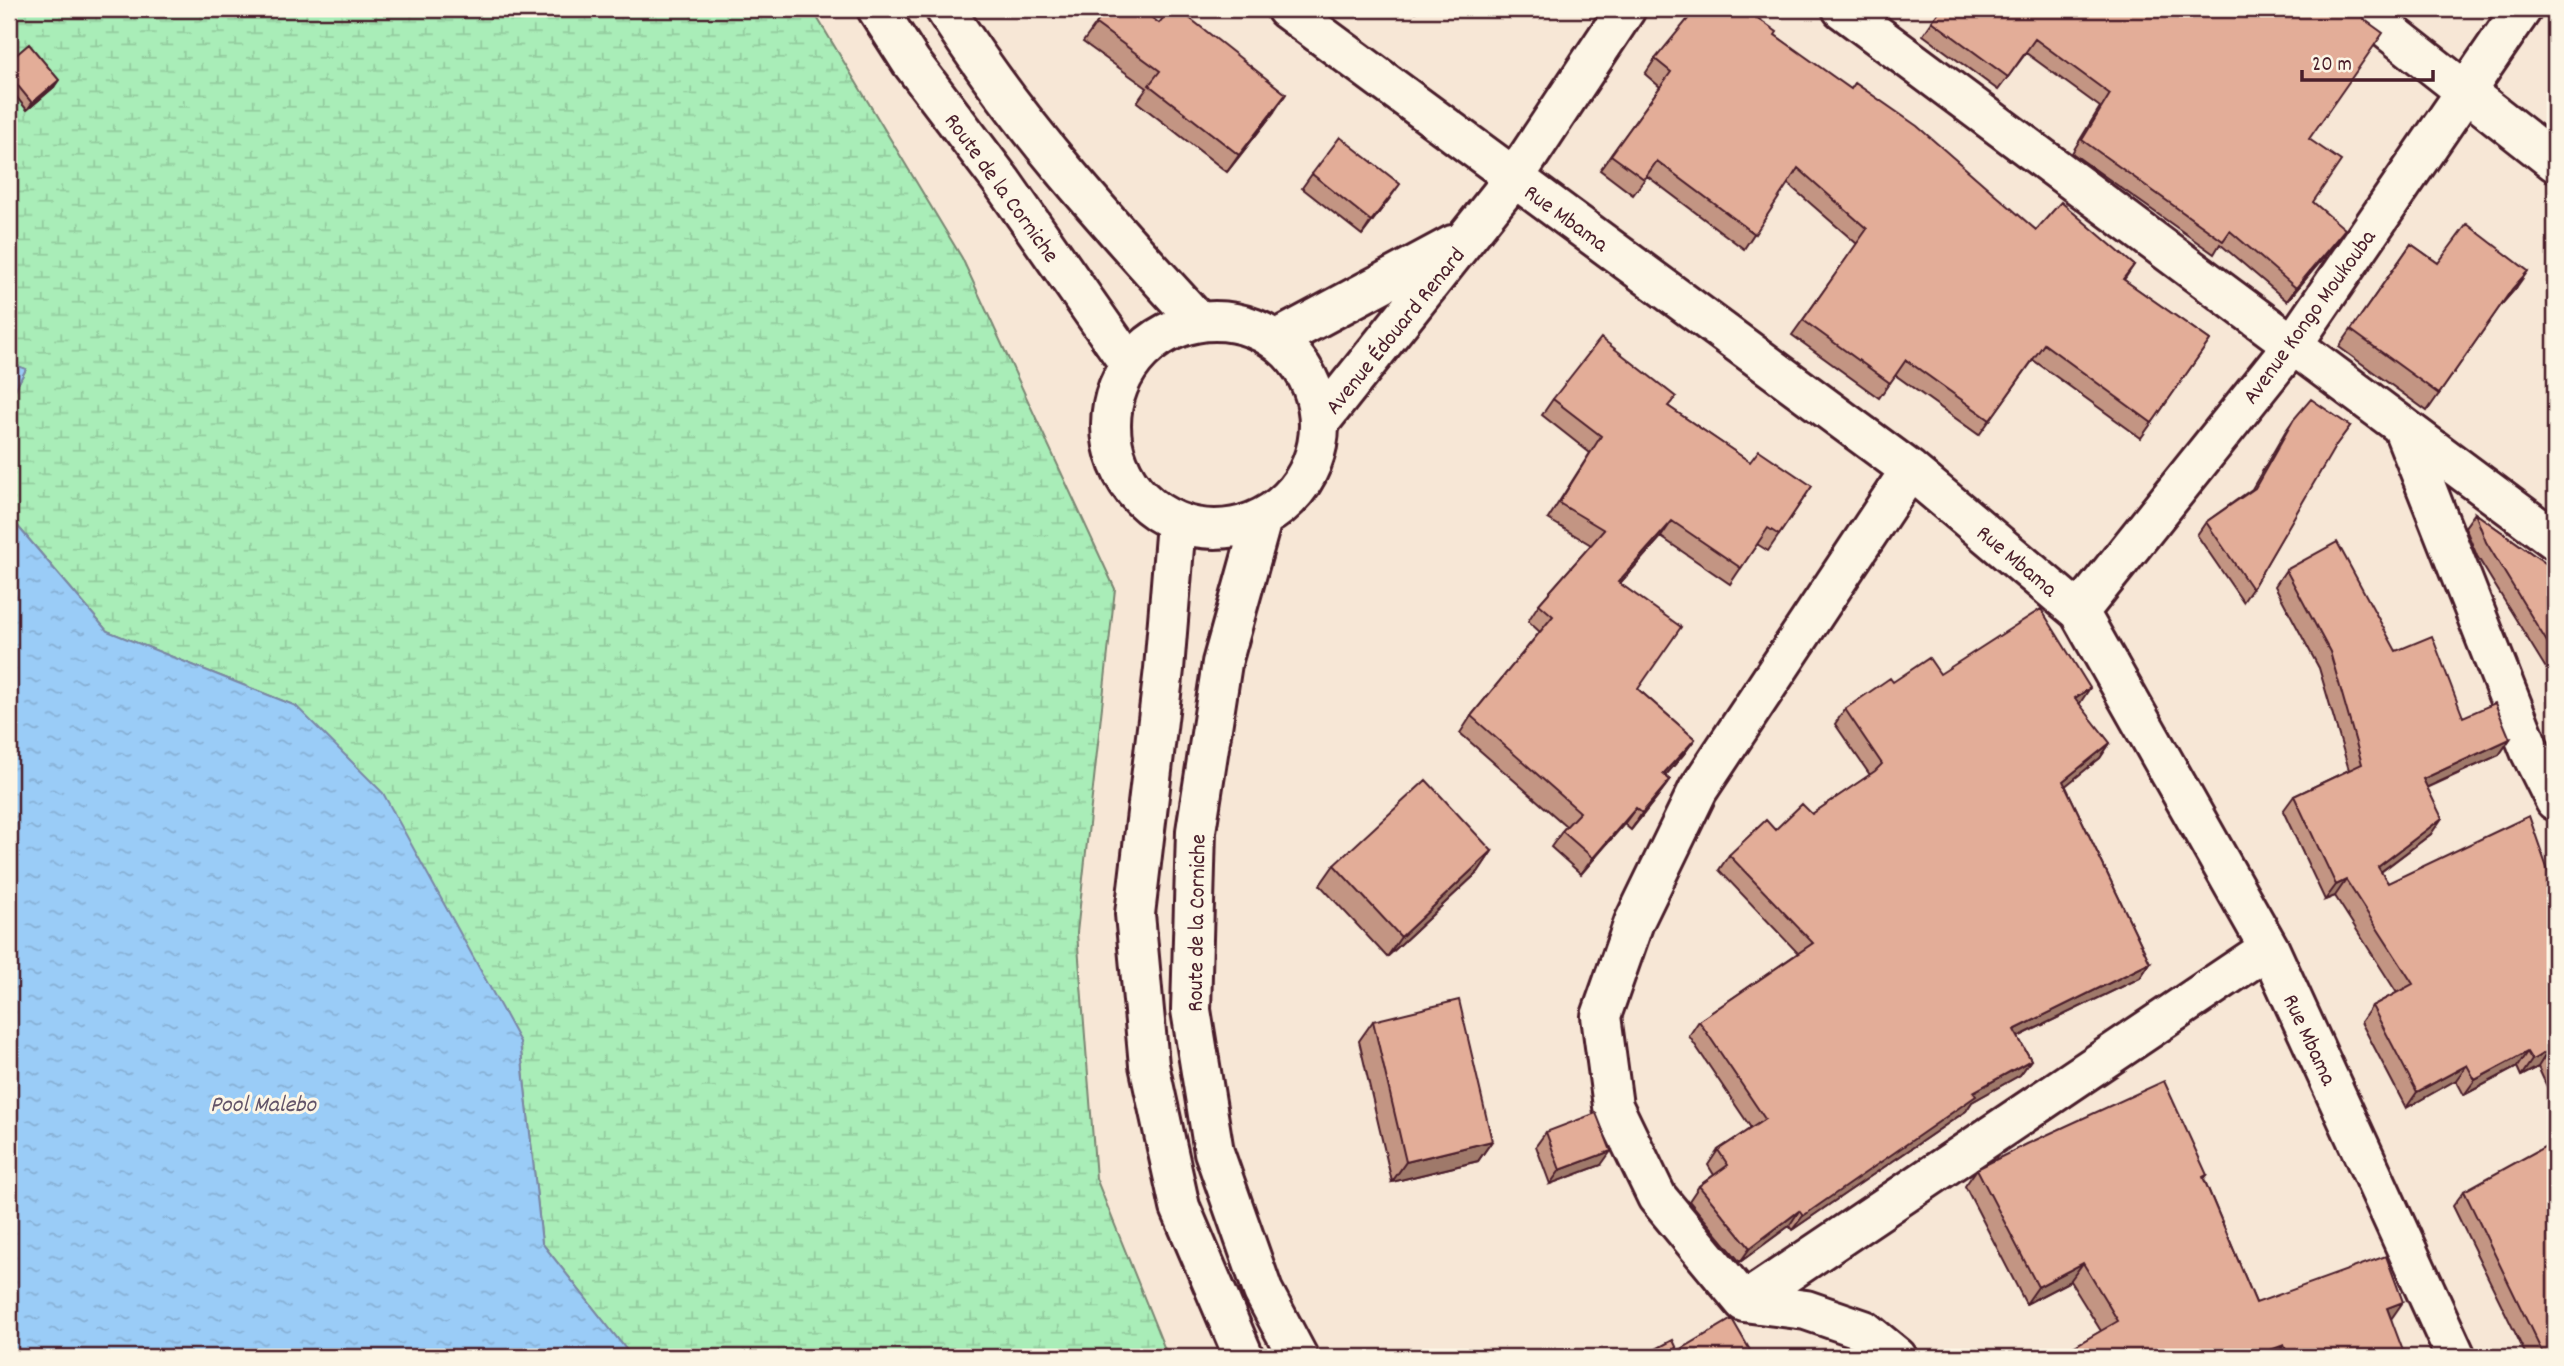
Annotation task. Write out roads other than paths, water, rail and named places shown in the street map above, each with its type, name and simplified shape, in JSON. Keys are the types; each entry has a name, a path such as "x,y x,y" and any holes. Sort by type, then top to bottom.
{"street":[{"name":"Route de la Corniche","path":"877,9 911,62 1002,182 1130,365"},
{"path":"945,9 970,48 1059,167 1199,322"},
{"name":"Rue Mbama","path":"1286,9 1910,470 2079,612 2269,948 2456,1357"},
{"name":"Avenue Édouard Renard","path":"1320,422 1514,178 1626,9"},
{"path":"1842,9 2555,540"},
{"path":"2361,9 2555,162"},
{"name":"Avenue Kongo Moukouba","path":"2079,612 2293,344 2522,9"},
{"name":"Avenue Édouard Renard","path":"1276,340 1467,238"},
{"path":"1226,321 1252,327 1276,340 1298,362 1314,390 1320,422 1313,461 1293,495 1262,519 1234,529 1205,530 1176,523 1144,503 1121,472 1111,436 1114,399 1130,365 1160,336 1199,322 1226,321"},
{"path":"2402,426 2530,751 2555,801"},
{"path":"1897,1357 1864,1330 1806,1310 1744,1302 1657,1198 1613,1106 1601,1016 1634,922 1698,790 1910,470"},
{"name":"Route de la Corniche","path":"1262,519 1222,663 1196,831 1191,1010 1214,1152 1263,1291 1298,1357"},
{"path":"1176,523 1164,668 1135,914 1149,1065 1180,1207 1244,1357"},
{"path":"1744,1302 2269,948"}],"water":[{"path":"9,363 26,369 9,401"},
{"name":"Pool Malebo","path":"9,516 107,631 296,706 383,793 520,1042 542,1243 632,1357 9,1357"}]}
